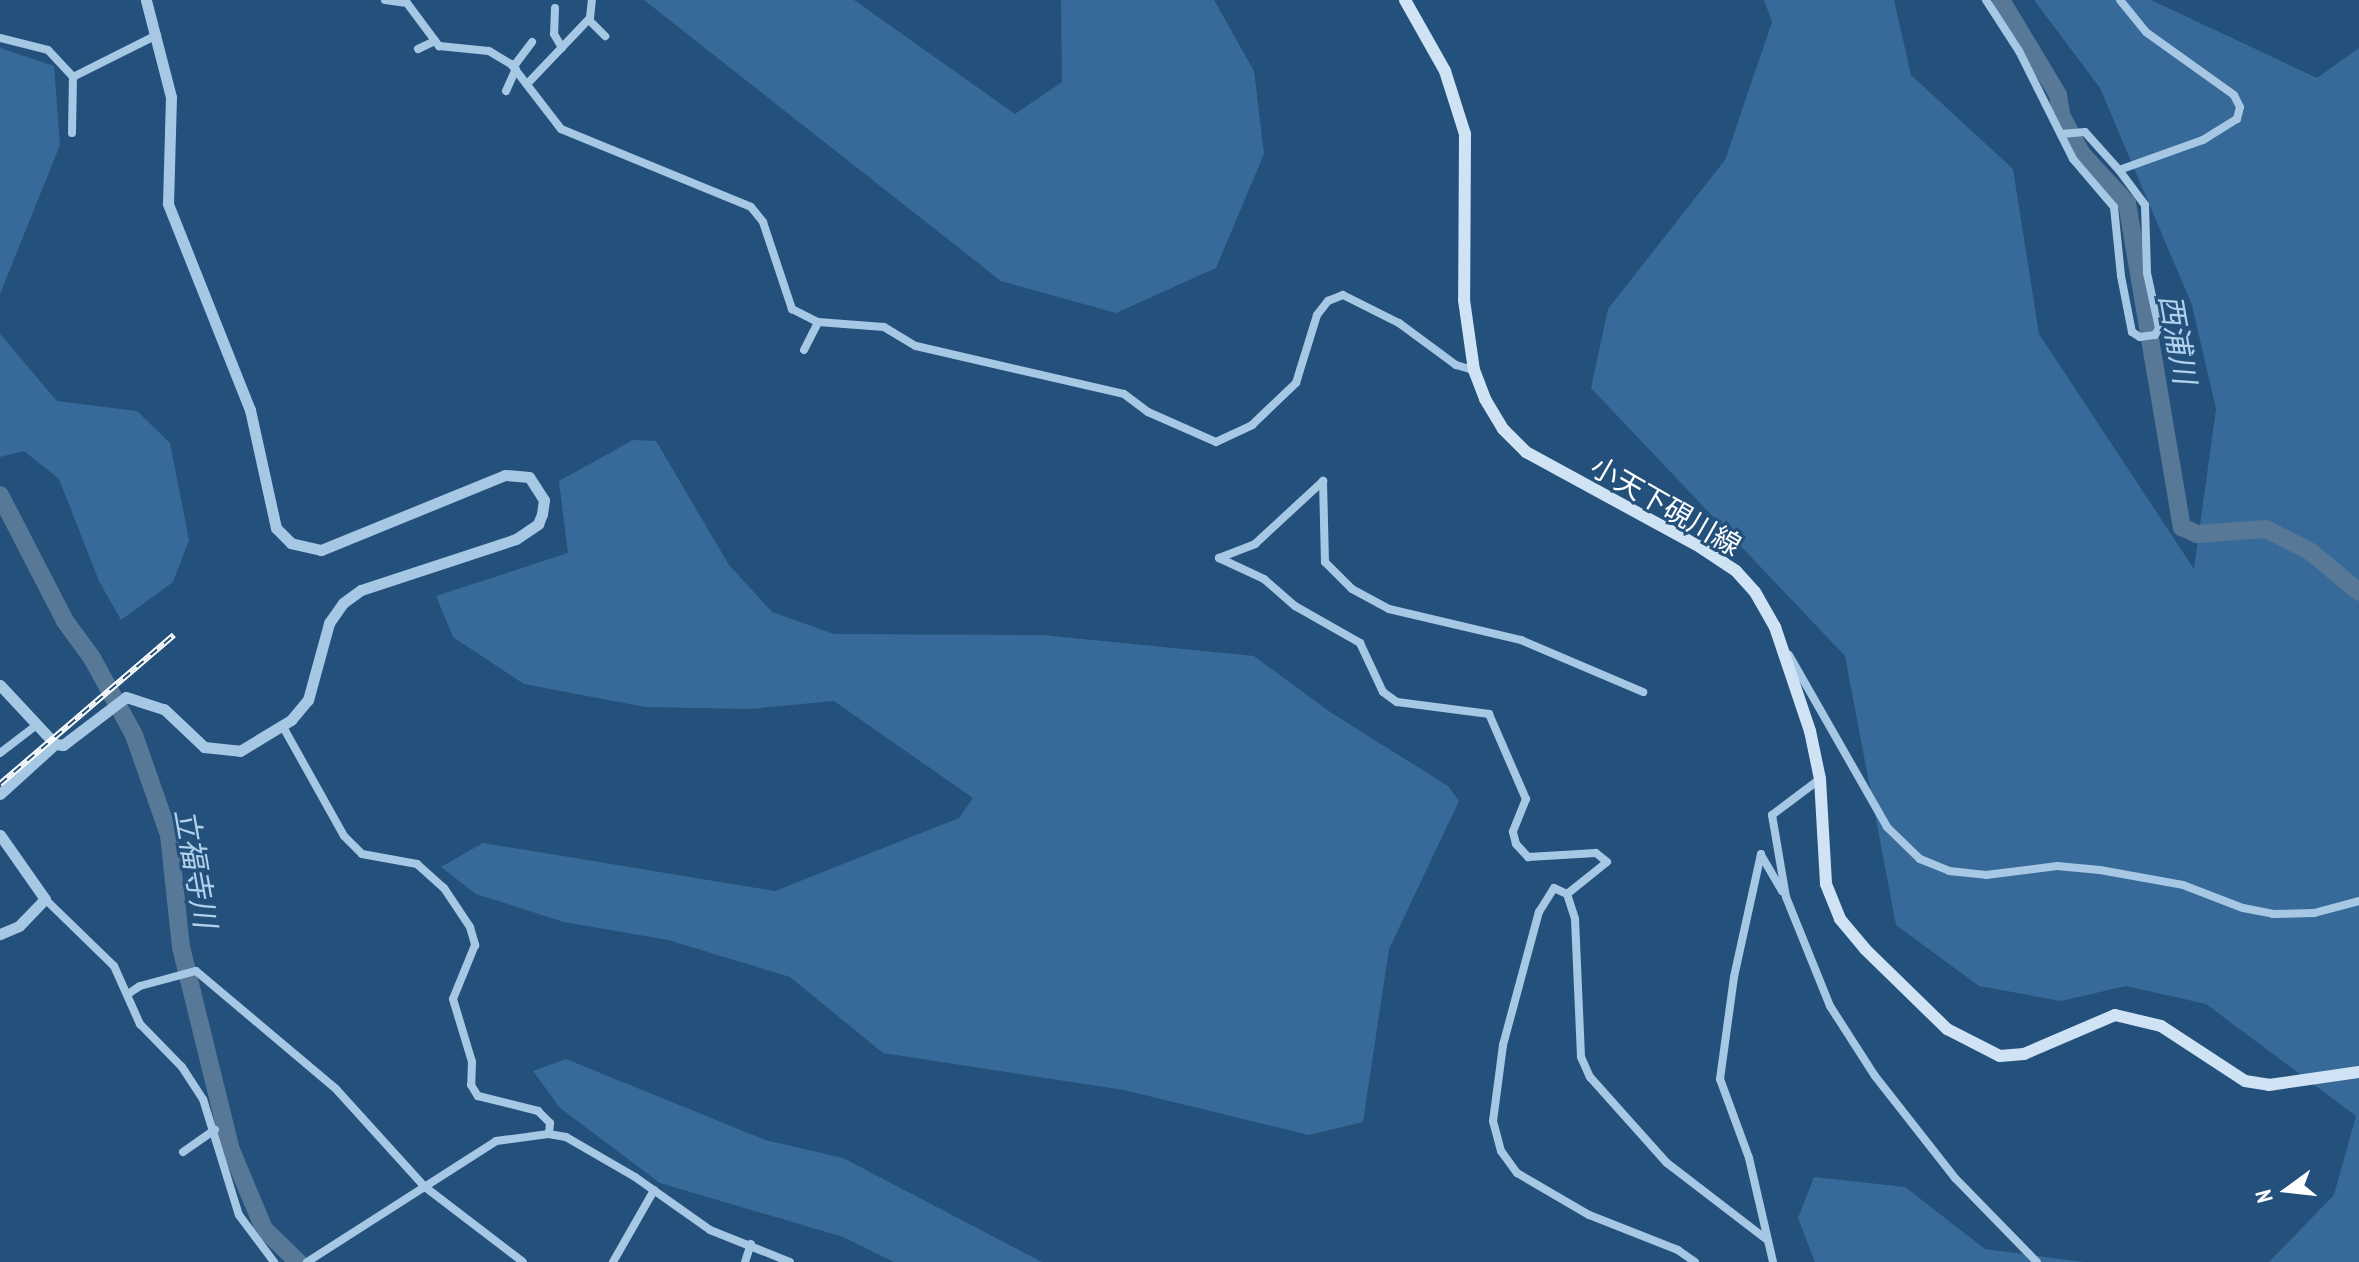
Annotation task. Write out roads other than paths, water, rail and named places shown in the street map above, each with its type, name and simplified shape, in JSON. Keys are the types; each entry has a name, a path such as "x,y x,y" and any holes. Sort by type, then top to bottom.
{"main road":[{"name":"小天下硯川線","path":"1405,0 1445,71 1465,134 1464,300 1474,370 1503,429 1526,452 1736,571 1775,627 1810,731 1820,779 1826,884 1840,919 1947,1029 1979,1049 2000,1056 2024,1054 2115,1015 2161,1026 2245,1081 2302,1083 2359,1072"}],"street":[{"path":"0,685 34,727 55,744 63,745 126,697 164,709 204,747 224,753 240,751 282,725 308,700 329,623 343,603 361,590 516,539 538,524 544,500 529,477 505,475 321,550 291,543 276,528 250,410 168,204 171,97 146,0"},
{"path":"385,0 407,3 439,46 489,51 515,68 529,82 561,129 751,207 763,222 792,309 818,322 884,327 916,346 1124,394 1148,412 1216,442 1237,436 1283,398 1296,383 1317,315 1328,301 1343,295 1399,323 1456,365 1474,370"},
{"path":"529,82 589,20 592,0"},
{"path":"1986,0 2014,41 2073,159 2114,207 2132,332 2140,337 2155,335 2159,328 2147,273 2145,205 2085,132 2061,134"},
{"path":"2119,170 2227,128 2240,107 2223,85 2146,32 2120,0"},
{"path":"555,8 554,34 562,48"},
{"path":"589,20 605,36"},
{"path":"73,77 157,35"},
{"path":"0,38 48,50 73,77 72,133"},
{"path":"418,49 435,41"},
{"path":"506,91 515,68 532,42"},
{"path":"804,350 818,322"},
{"path":"1567,894 1607,862 1596,853 1528,857 1516,844 1513,832 1526,799 1489,714 1397,702 1383,692 1360,643 1295,606 1264,579 1219,558 1255,544 1323,481 1325,562 1352,589 1389,609 1521,640 1643,692"},
{"path":"1775,627 1876,812 1920,859 1949,871 1986,875 2057,866 2100,870 2183,885 2243,908 2273,914 2314,913 2359,901"},
{"path":"282,725 344,836 362,854 417,864 444,888 470,927 475,945 453,999 472,1062 471,1085 478,1096 538,1111 550,1123 549,1134"},
{"path":"0,753 34,727"},
{"path":"0,794 55,744"},
{"path":"1786,897 1772,815 1820,779"},
{"path":"0,835 45,899 96,944 128,994 140,1024 182,1067 203,1099 239,1215 274,1262"},
{"path":"1773,1262 1749,1158 1720,1079 1734,977 1761,854 1786,897 1830,1006 1862,1058 1955,1178 2037,1262"},
{"path":"1567,894 1554,888 1547,894 1520,973 1494,1095 1493,1121 1501,1151 1517,1173 1589,1215 1678,1250 1695,1262"},
{"path":"1567,894 1578,942 1581,1057 1590,1077 1667,1163 1766,1239"},
{"path":"0,934 19,926 45,899"},
{"path":"128,994 190,970 209,980 233,1006 336,1089 425,1187 523,1262"},
{"path":"183,1152 215,1130"},
{"path":"308,1261 496,1141 549,1134 566,1137 654,1190 710,1230 790,1262"},
{"path":"613,1262 654,1190"},
{"path":"745,1262 751,1244"}],"waterway":[{"name":"西浦川","path":"2001,0 2058,95 2061,115 2081,153 2127,203 2182,527 2197,534 2266,529 2311,552 2359,592"},
{"name":"立福寺川","path":"0,495 65,621 92,658 134,735 169,835 181,947 231,1150 264,1229 298,1262"}],"railway":[{"path":"0,784 174,635"}]}
